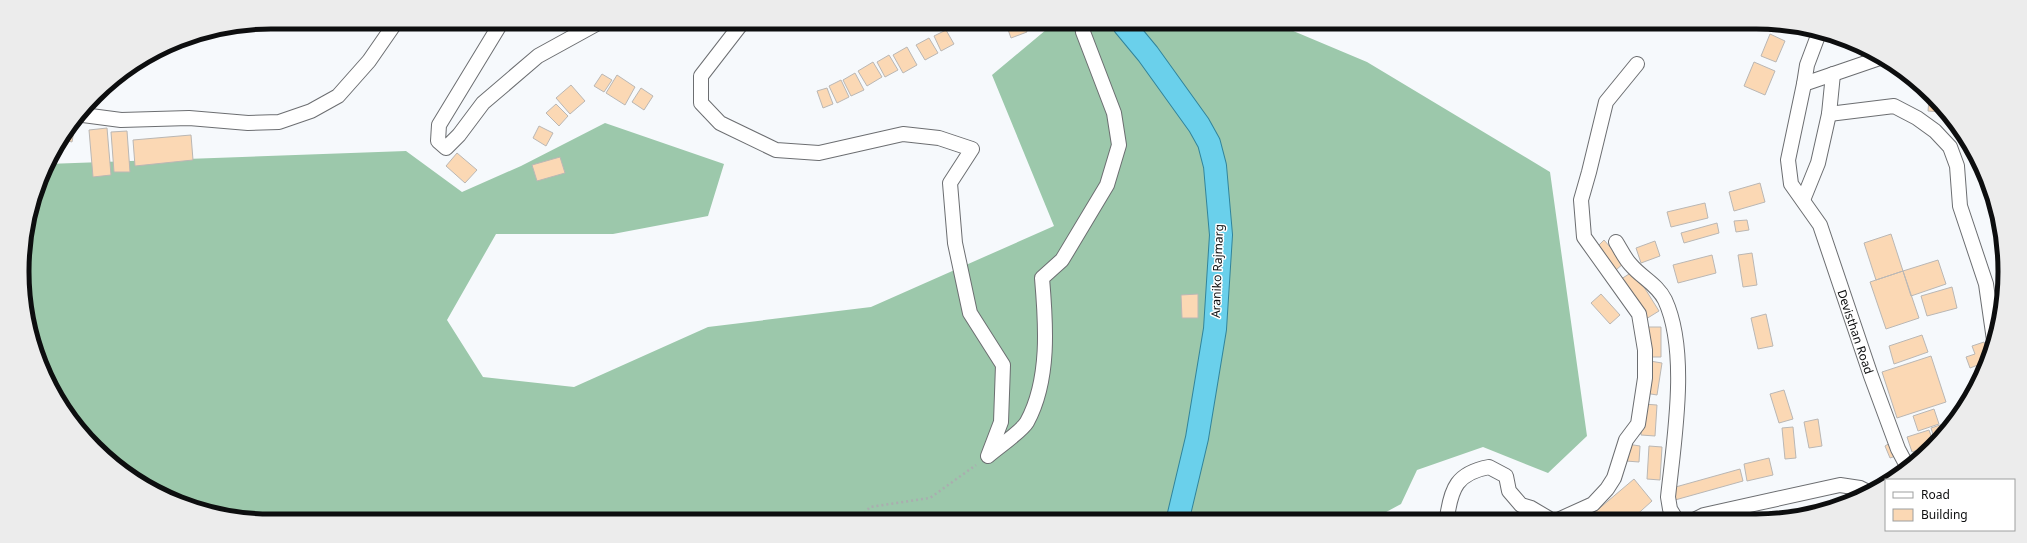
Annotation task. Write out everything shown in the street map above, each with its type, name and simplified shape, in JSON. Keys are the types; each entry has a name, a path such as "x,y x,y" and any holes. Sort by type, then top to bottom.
{"highway":[{"name":"Araniko Rajmarg","path":"1127,29 1148,54 1199,125 1209,143 1215,166 1221,234 1215,329 1197,438 1179,514"}],"street":[{"path":"86,115 121,120 189,118 248,123 279,122 311,111 338,96 369,61 391,29"},
{"path":"497,29 439,125 438,141 446,148 459,135 483,103 538,56 587,29"},
{"path":"738,29 701,76 701,103 720,123 776,150 819,153 903,134 939,138 972,149 950,183 955,244 970,313 1003,365 1001,422 988,456"},
{"path":"988,456 1026,423 1035,402 1042,374 1045,318 1042,278 1062,260 1107,185 1118,145 1114,113 1083,29"},
{"name":"Devisthan Road","path":"1818,37 1807,65 1788,160 1791,184 1820,225 1871,376 1898,449 1905,462"},
{"path":"1804,84 1875,60"},
{"path":"1569,514 1593,504 1607,489 1614,478 1626,440 1638,424 1645,378 1646,350 1639,314 1584,237 1580,200 1590,172 1606,102 1637,64"},
{"path":"1803,200 1818,163 1829,114 1833,74"},
{"path":"1829,114 1894,106 1923,122 1935,131 1950,147 1957,166 1960,206 1986,284 1992,325"},
{"path":"1616,242 1630,265 1652,282 1664,299 1677,343 1679,375 1668,497 1670,509 1673,514"},
{"path":"1448,514 1450,498 1458,480 1469,472 1489,467 1506,476 1509,491 1521,505 1531,508 1541,514"},
{"path":"1709,514 1840,485 1863,489"}],"path":[{"path":"864,514 870,507 930,498 988,456"}],"green space":[{"path":"1047,29 1289,29 1367,62 1550,172 1587,436 1548,473 1483,447 1417,470 1401,504 1382,514 272,514 240,512 209,506 179,496 150,482 112,454 89,431 61,393 47,364 37,334 31,303 29,272 31,240 37,209 47,179 54,164 406,151 462,192 521,166 605,123 724,164 708,216 613,234 496,234 447,320 483,377 574,387 708,327 871,307 1054,226 992,75"}],"building":[{"path":"1008,29 1026,29 1027,32 1011,38"},
{"path":"946,30 954,44 941,51 934,36"},
{"path":"1770,34 1785,41 1776,62 1761,56"},
{"path":"929,38 938,53 925,60 916,45"},
{"path":"907,47 917,65 903,73 893,55"},
{"path":"889,55 898,70 885,77 877,62"},
{"path":"873,62 882,77 867,86 858,71"},
{"path":"1754,62 1775,71 1765,95 1744,86"},
{"path":"855,73 864,90 851,96 843,80"},
{"path":"602,74 612,80 604,92 594,86"},
{"path":"617,75 635,87 625,105 606,93"},
{"path":"841,80 849,97 837,103 829,86"},
{"path":"571,85 585,101 570,114 556,98"},
{"path":"641,88 653,96 644,110 632,102"},
{"path":"827,88 833,104 823,108 817,91"},
{"path":"1929,102 1938,112 1928,111"},
{"path":"556,104 568,116 559,126 546,113"},
{"path":"539,126 553,133 546,146 533,138"},
{"path":"107,128 111,175 93,177 89,130"},
{"path":"74,131 72,142 67,141"},
{"path":"127,131 130,172 114,172 111,132"},
{"path":"191,135 193,160 135,166 133,140"},
{"path":"457,153 477,170 465,183 446,166"},
{"path":"560,157 565,173 537,181 532,165"},
{"path":"1760,183 1765,202 1734,211 1729,192"},
{"path":"1705,203 1708,218 1671,227 1667,212"},
{"path":"1747,220 1749,230 1736,232 1734,221"},
{"path":"1717,223 1719,233 1684,243 1681,233"},
{"path":"1891,234 1903,271 1876,280 1864,243"},
{"path":"1604,240 1624,263 1616,270 1596,248"},
{"path":"1655,241 1660,256 1641,263 1636,248"},
{"path":"1752,253 1757,285 1743,287 1738,255"},
{"path":"1712,255 1716,273 1678,283 1673,265"},
{"path":"1938,260 1946,284 1911,296 1903,271"},
{"path":"1634,271 1659,311 1646,319 1621,279"},
{"path":"1903,271 1919,318 1886,329 1870,282"},
{"path":"1952,287 1957,308 1927,316 1921,296"},
{"path":"1198,294 1198,318 1182,318 1181,295"},
{"path":"1601,294 1620,315 1610,324 1591,303"},
{"path":"1766,314 1773,346 1758,349 1751,318"},
{"path":"1648,327 1661,327 1661,357 1648,357"},
{"path":"1922,335 1928,352 1894,364 1889,346"},
{"path":"1984,342 1986,346 1980,364 1970,368 1966,357 1975,354 1972,346"},
{"path":"1931,356 1946,402 1897,418 1882,372"},
{"path":"1650,361 1662,363 1657,395 1645,393"},
{"path":"1784,390 1793,419 1779,423 1770,394"},
{"path":"1643,404 1657,405 1655,436 1641,435"},
{"path":"1934,409 1939,424 1918,431 1913,416"},
{"path":"1818,419 1822,446 1809,448 1804,422"},
{"path":"1944,424 1933,436 1931,428"},
{"path":"1793,427 1796,458 1785,459 1782,428"},
{"path":"1929,430 1932,438 1921,449 1912,452 1907,437"},
{"path":"1890,443 1896,456 1890,458 1885,446"},
{"path":"1627,444 1640,446 1639,462 1626,461"},
{"path":"1649,446 1662,447 1660,480 1647,479"},
{"path":"1769,458 1773,475 1747,481 1744,464"},
{"path":"1740,469 1743,481 1675,500 1672,488"},
{"path":"1634,479 1652,501 1638,514 1597,514 1595,512"}]}
